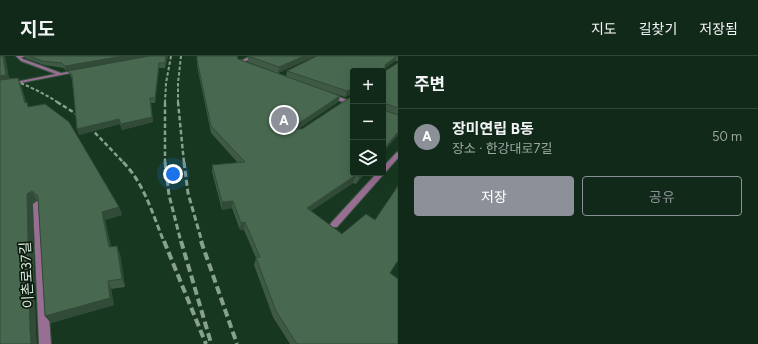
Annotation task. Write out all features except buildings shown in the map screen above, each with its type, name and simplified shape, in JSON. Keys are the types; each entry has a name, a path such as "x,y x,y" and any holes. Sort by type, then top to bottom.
{"street":[{"path":"20,56 61,75"},
{"path":"239,56 240,62"},
{"path":"240,62 254,56"},
{"path":"240,62 246,64"},
{"path":"0,86 84,70"},
{"path":"323,93 350,103"},
{"path":"340,105 350,98"},
{"path":"386,168 398,154"},
{"path":"334,226 378,176"},
{"name":"이촌로37길","path":"37,204 45,344"}],"railway":[{"path":"165,103 166,83 171,56"},
{"path":"178,102 178,83 181,56"},
{"path":"0,76 30,87 59,103"},
{"path":"57,102 78,115 124,163"},
{"path":"178,102 184,163"},
{"path":"165,103 165,162"},
{"path":"123,162 142,189 164,242"},
{"path":"165,162 169,195 181,242"},
{"path":"184,162 188,193 202,242"},
{"path":"164,241 206,344"},
{"path":"181,241 211,343"},
{"path":"201,241 237,344"}],"place":[{"name":"장미연립 B동","path":"284,120"}]}
